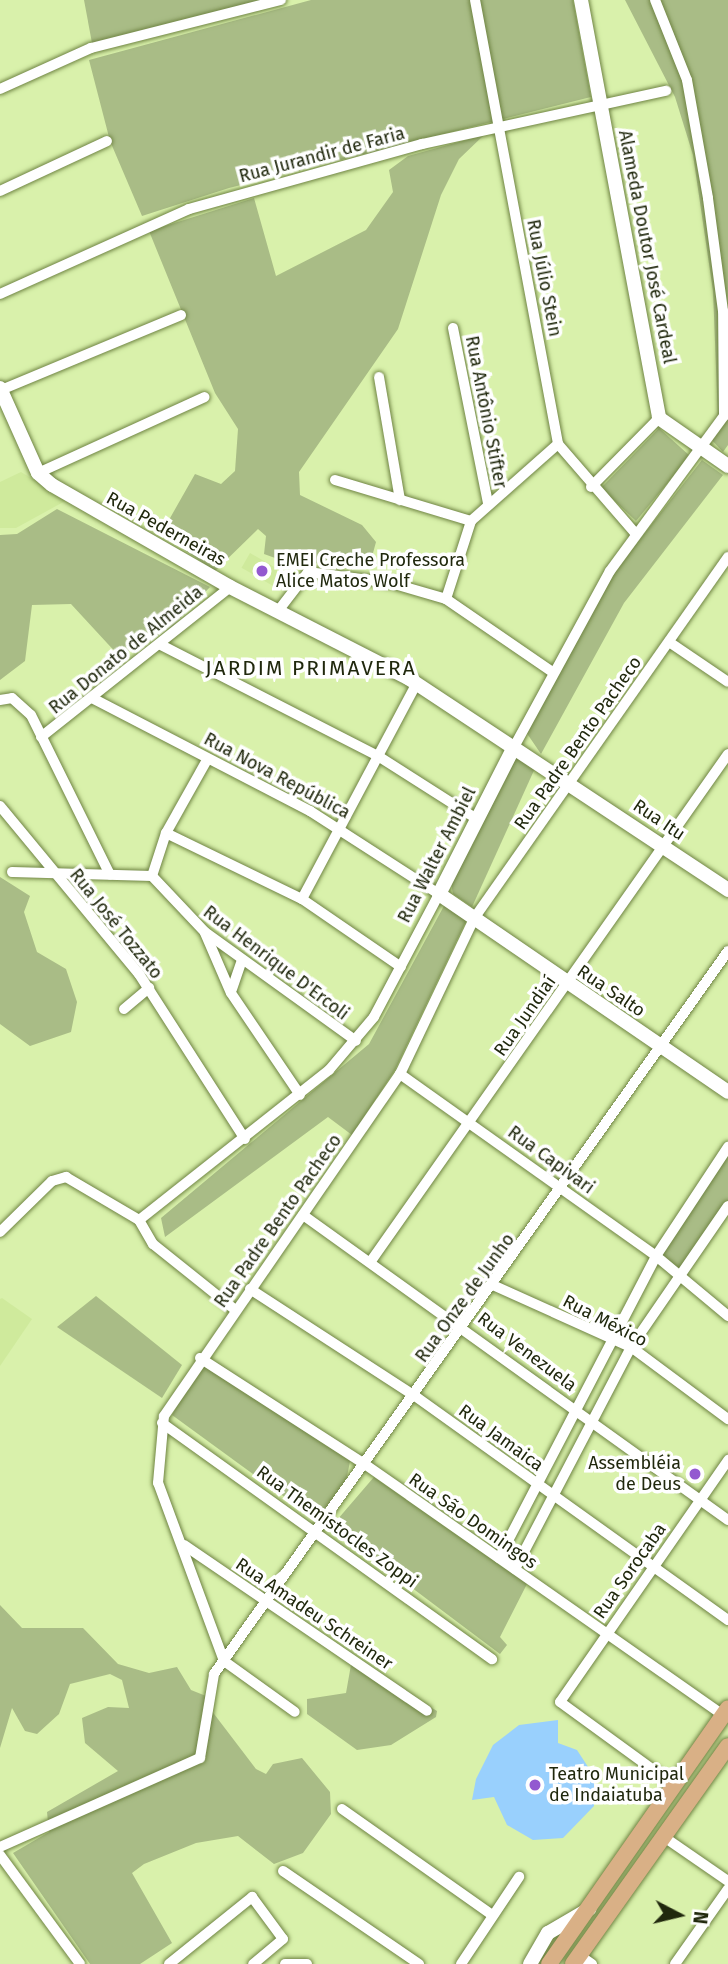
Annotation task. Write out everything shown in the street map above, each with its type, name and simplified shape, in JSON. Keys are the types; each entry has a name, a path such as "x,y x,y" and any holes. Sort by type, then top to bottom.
{"main road":[{"path":"716,1761 726,1712"},
{"path":"549,1964 726,1712"},
{"path":"581,1961 728,1746"},
{"path":"655,1811 664,1837"}],"street":[{"path":"0,88 91,48 281,0"},
{"name":"Rua Júlio Stein","path":"475,0 558,444 591,487 636,534"},
{"name":"Alameda Doutor José Cardeal","path":"581,0 659,418"},
{"name":"Rua Walter Ambiel","path":"139,1220 300,1095 356,1041 401,967 551,671 636,534 723,416 723,312 687,80 655,0"},
{"name":"Rua Jurandir de Faria","path":"0,294 189,209 500,126 666,91"},
{"path":"0,191 107,141"},
{"path":"181,314 0,389 38,473 205,397"},
{"name":"Rua Antônio Stifter","path":"453,327 488,503"},
{"path":"379,377 400,499"},
{"path":"591,487 659,418 702,447 726,459"},
{"path":"446,599 471,520 558,444"},
{"name":"Rua Pederneiras","path":"38,473 230,587 417,683 568,783"},
{"path":"335,480 471,520"},
{"name":"Rua Padre Bento Pacheco","path":"225,1661 158,1482 162,1423 200,1358 400,1074 475,917 728,557"},
{"path":"278,611 308,572 391,583 446,599 551,671"},
{"name":"Rua Donato de Almeida","path":"41,737 161,645 230,587"},
{"path":"669,642 728,682"},
{"path":"161,645 377,756 477,819"},
{"path":"302,899 417,683"},
{"path":"0,700 12,698 41,737 110,875"},
{"name":"Rua Nova República","path":"92,698 338,830 475,917"},
{"name":"Rua Jundiaí","path":"371,1261 728,754"},
{"path":"12,872 152,876 166,833 207,760"},
{"name":"Rua Itu","path":"568,783 728,890"},
{"name":"Rua José Tozzato","path":"0,806 149,988 245,1139"},
{"path":"166,833 302,899 401,967"},
{"name":"Rua Henrique D'Ercoli","path":"152,876 205,932 356,1041"},
{"name":"Rua Salto","path":"475,917 567,984 728,1092"},
{"path":"205,932 231,993 300,1095"},
{"name":"Rua Onze de Junho","path":"225,1661 495,1286 728,951"},
{"path":"231,993 243,960"},
{"path":"124,1009 149,988"},
{"name":"Rua Capivari","path":"400,1074 656,1256 677,1279 728,1316"},
{"path":"499,1558 541,1486 656,1256 728,1147"},
{"path":"0,1230 52,1181 66,1177 139,1220 153,1244 234,1309"},
{"path":"515,1569 631,1347 726,1212"},
{"name":"Rua Venezuela","path":"303,1215 464,1326 728,1520"},
{"name":"Rua México","path":"495,1286 631,1347 728,1419"},
{"name":"Rua Jamaica","path":"250,1289 415,1396 728,1620"},
{"name":"Rua São Domingos","path":"200,1358 366,1465 605,1634 726,1712"},
{"name":"Rua Themístocles Zoppi","path":"162,1423 492,1659"},
{"name":"Rua Sorocaba","path":"674,1785 560,1702 728,1460"},
{"name":"Rua Amadeu Schreiner","path":"183,1544 427,1711"},
{"path":"0,1847 200,1758 209,1686 225,1661 295,1712"},
{"path":"342,1809 492,1916"},
{"path":"664,1837 728,1881"},
{"path":"0,1855 80,1964"},
{"path":"283,1871 419,1964"},
{"path":"461,1964 519,1877"},
{"path":"675,1964 728,1889"},
{"path":"169,1964 251,1897 282,1933 266,1960 253,1964"},
{"path":"530,1964 548,1933 589,1909"},
{"path":"548,1933 581,1961"},
{"path":"275,1947 286,1963 307,1964"}],"shaded area":[{"path":"84,0 280,0 92,43"},
{"path":"311,0 573,0 591,97 229,188 142,216 110,141 89,60"},
{"path":"625,0 728,0 728,445 723,452 707,435 718,419 713,291 693,155 675,97"},
{"path":"484,135 459,159 441,195 398,329 299,472 300,495 362,525 376,542 370,564 289,563 264,554 266,536 258,529 215,571 161,534 195,474 221,484 235,471 238,429 215,393 149,231 254,198 276,276 366,230 393,192 389,170 408,156"},
{"path":"659,428 690,456 636,521 601,488"},
{"path":"702,460 723,475 624,603 541,754 526,732 608,580"},
{"path":"21,472 67,500 16,528 0,528 0,482"},
{"path":"57,509 210,587 172,627 119,656 71,604 32,605 25,661 0,680 0,535 17,534"},
{"name":"EMEI Creche Professora Alice Matos Wolf","path":"250,553 284,572 275,587 242,568"},
{"path":"520,757 536,766 472,907 453,894 451,883 513,760"},
{"path":"0,877 30,896 24,912 37,952 66,969 77,1002 71,1032 30,1046 0,1024"},
{"path":"445,904 468,917 395,1070 352,1135 328,1117 165,1237 161,1218 369,1044"},
{"path":"728,1147 728,1203 677,1279 656,1256"},
{"path":"96,1296 182,1365 162,1398 57,1327"},
{"path":"0,1299 32,1319 0,1366"},
{"path":"201,1363 350,1461 346,1482 325,1513 312,1517 172,1415"},
{"path":"374,1477 527,1584 500,1637 507,1645 500,1654 331,1527"},
{"path":"0,1605 22,1628 83,1628 118,1664 149,1673 177,1667 191,1690 211,1698 208,1706 256,1769 266,1774 273,1764 302,1758 330,1792 331,1814 303,1853 274,1864 238,1836 196,1843 144,1864 132,1873 172,1943 140,1964 90,1964 13,1853 49,1832 47,1812 118,1771 85,1743 82,1718 108,1707 129,1708 122,1680 110,1674 70,1684 59,1714 37,1734 25,1731 12,1708 0,1748"},
{"path":"352,1659 437,1711 436,1717 391,1745 357,1750 307,1714 307,1699 346,1693"}],"building":[{"name":"Teatro Municipal de Indaiatuba","path":"558,1720 558,1743 577,1750 594,1776 594,1806 563,1838 533,1840 507,1825 494,1797 472,1800 476,1779 493,1745 519,1725"}],"place":[{"name":"EMEI Creche Professora Alice Matos Wolf","path":"262,571"},
{"name":"Assembléia de Deus","path":"695,1474"},
{"name":"Teatro Municipal de Indaiatuba","path":"535,1785"}],"district":[{"name":"JARDIM PRIMAVERA","path":"311,668"}]}
